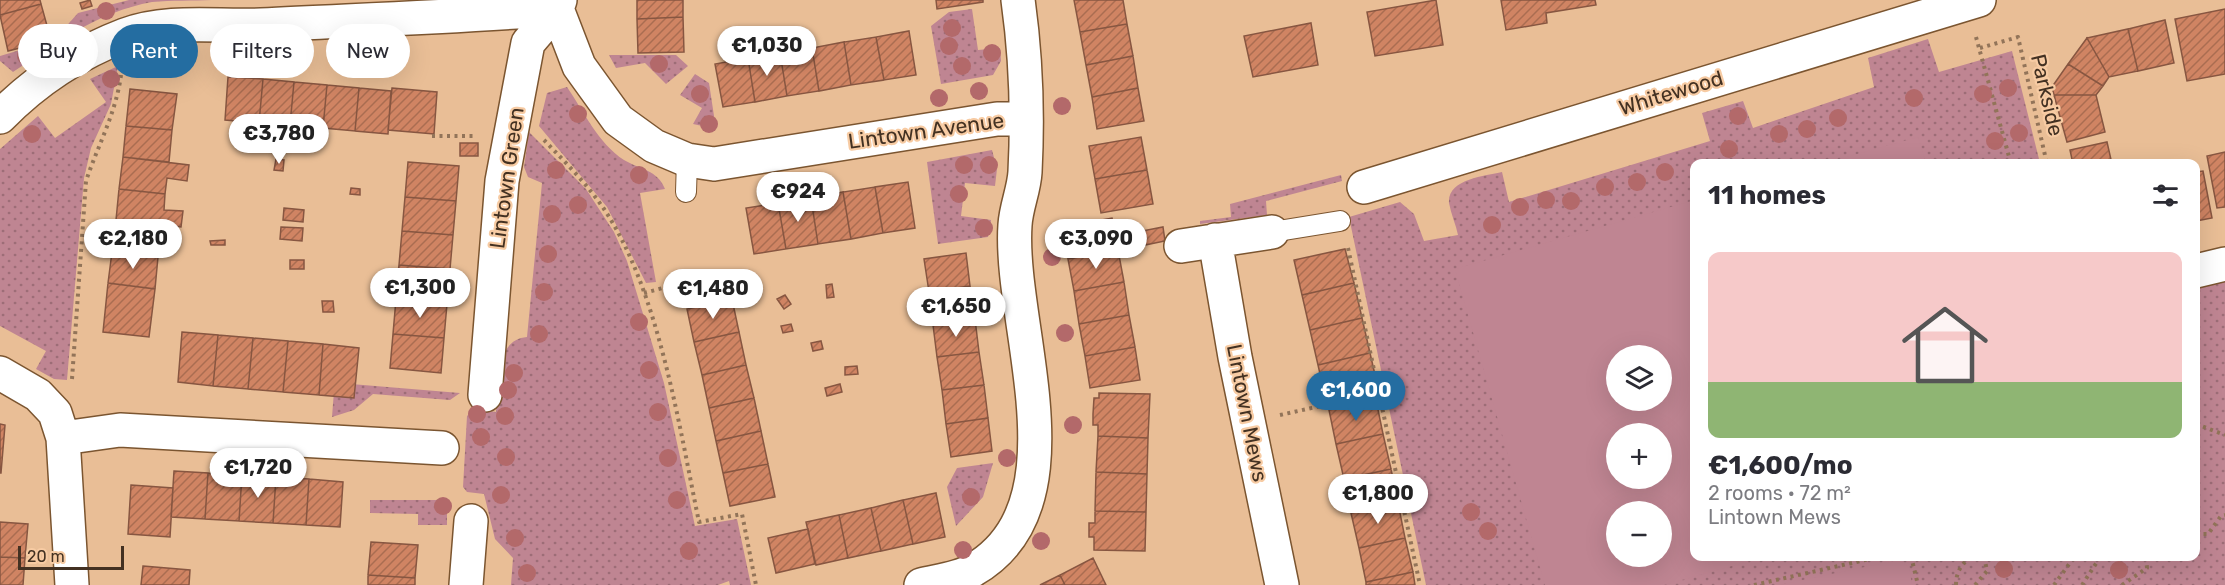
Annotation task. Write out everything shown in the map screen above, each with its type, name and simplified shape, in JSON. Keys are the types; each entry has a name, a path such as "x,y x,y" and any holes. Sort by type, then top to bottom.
{"street":[{"path":"1018,0 1025,51 1026,118"},
{"path":"0,117 22,94 74,58 126,34 169,25 248,13 473,16 558,4"},
{"name":"Lintown Avenue","path":"558,4 579,66 618,120 654,146 687,160 714,164 997,118 1026,118 1025,174 1015,225 1017,275 1034,396 1035,444 1030,485 1018,522 1000,551 972,571 921,585"},
{"name":"Lintown Green","path":"485,395 502,181 528,43 558,4"},
{"name":"Whitewood","path":"1364,187 1976,15"},
{"path":"1181,246 1272,232"},
{"name":"Lintown Mews","path":"1215,240 1235,357 1282,585"},
{"path":"2200,270 2225,264"},
{"path":"0,373 38,395 55,413 63,438 72,585"},
{"path":"63,438 120,430 442,448"},
{"path":"466,585 471,521"}],"lane":[{"path":"686,192 687,160"},
{"path":"1272,232 1340,221"}],"path":[{"path":"1976,15 1980,48 2010,159"},
{"name":"Parkside","path":"1980,48 2018,37 2046,159"},
{"path":"69,388 86,181 96,150 117,103 121,78"},
{"path":"432,136 483,136"},
{"path":"543,138 604,209 617,230 644,293 670,383 699,522 742,514 756,585"},
{"path":"1340,221 1420,585"},
{"path":"644,293 697,279"},
{"path":"1291,412 1379,393"},
{"path":"2200,425 2225,435"},
{"path":"2200,534 2208,534 2221,516 2225,515"},
{"path":"1754,585 1861,561"},
{"path":"1912,561 1918,585"},
{"path":"1956,585 1960,568 1966,561"},
{"path":"1975,585 1987,571 1985,561"},
{"path":"2054,585 2071,561"},
{"path":"2082,585 2098,561"},
{"path":"2122,585 2147,568 2146,561"}],"shaded area":[{"path":"129,0 212,0 152,2 114,13 90,24 68,24 78,13"},
{"path":"972,9 978,50 1000,48 1001,61 993,75 941,84 931,26 949,12"},
{"path":"1928,39 1939,72 2012,51 2039,159 1690,159 1690,561 2200,561 2200,282 2225,277 2225,585 1426,585 1349,217 1400,202 1414,214 1424,241 1458,235 1449,203 1450,195 1460,184 1468,180 1502,172 1509,202 1710,141 1702,113 1743,101 1753,128 1874,87 1868,58"},
{"path":"18,51 18,69 13,72 0,61 0,56"},
{"path":"609,55 676,55 688,66 666,84 645,63 616,68"},
{"path":"110,70 110,78 116,78 111,104 91,148 84,178 67,380 54,379 36,369 46,351 0,326 0,149 38,116 55,138 106,102 90,79 98,78 98,75"},
{"path":"695,74 709,83 716,129 693,124 702,108 680,95"},
{"path":"567,87 607,145 624,160 653,174 665,189 640,193 656,282 646,283 607,207 539,126 547,93"},
{"path":"529,132 586,189 614,232 627,261 664,383 695,526 737,519 751,585 730,585 729,581 718,585 511,585 513,558 495,539 484,494 467,492 463,487 467,416 474,409 496,412 498,377 503,355 516,340 527,337 542,183 528,177 524,167"},
{"path":"1918,137 1925,159 1839,159"},
{"path":"992,150 997,169 995,186 965,183 961,216 991,220 988,237 938,244 927,162"},
{"path":"1341,175 1342,181 1266,201 1267,215 1200,224 1200,221 1231,217 1230,204"},
{"path":"1690,201 1690,561 1750,561 1664,585 1545,585 1455,269"},
{"path":"351,384 460,393 450,400 373,394 354,410 332,417 334,391"},
{"path":"993,463 983,497 956,526 947,487 957,468"},
{"path":"370,500 447,500 447,525 418,525 418,514 370,513"},
{"path":"1900,561 1909,567 1912,585 1779,585"}],"building":[{"path":"0,0 40,0 41,4 0,15"},
{"path":"90,0 92,6 82,9 80,3"},
{"path":"637,0 683,0 683,17 637,19"},
{"path":"936,0 983,0 983,2 937,9"},
{"path":"1074,0 1123,0 1127,24 1080,32"},
{"path":"1436,0 1443,45 1375,56 1367,12"},
{"path":"1501,0 1595,0 1596,5 1546,13 1547,23 1506,30"},
{"path":"41,4 47,24 18,24 18,48 8,51 0,15"},
{"path":"2225,9 2225,74 2187,81 2175,19"},
{"path":"683,17 684,52 638,53 637,19"},
{"path":"2165,20 2174,63 2138,71 2128,29"},
{"path":"1311,23 1318,65 1253,77 1244,36"},
{"path":"1127,24 1133,56 1086,65 1080,32"},
{"path":"2128,29 2138,71 2109,77 2087,38"},
{"path":"909,31 916,75 884,80 876,37"},
{"path":"876,37 884,80 851,85 844,42"},
{"path":"2087,38 2109,77 2103,86 2068,64"},
{"path":"844,42 851,85 819,91 812,48"},
{"path":"812,48 819,91 787,96 780,53"},
{"path":"780,53 787,96 755,102 748,58"},
{"path":"1133,56 1138,88 1092,97 1086,65"},
{"path":"748,58 755,102 723,107 715,64"},
{"path":"2068,64 2103,86 2096,95 2054,95 2052,87"},
{"path":"228,78 263,79 259,123 225,120"},
{"path":"263,79 294,82 290,125 259,123"},
{"path":"294,82 327,85 323,128 290,125"},
{"path":"327,85 359,88 355,131 323,128"},
{"path":"359,88 391,91 388,134 355,131"},
{"path":"392,88 437,92 434,134 388,130"},
{"path":"1138,88 1144,121 1097,129 1092,97"},
{"path":"130,89 177,94 172,130 126,126"},
{"path":"2054,95 2096,95 2105,132 2067,142"},
{"path":"126,126 172,130 169,162 123,157"},
{"path":"1141,137 1147,170 1095,179 1089,146"},
{"path":"2107,142 2111,159 2072,159 2070,150"},
{"path":"460,143 478,143 478,156 460,156"},
{"path":"2225,152 2225,207 2217,208 2207,156"},
{"path":"123,157 189,165 187,181 167,178 165,194 119,189"},
{"path":"276,159 284,160 283,171 274,170"},
{"path":"408,162 459,166 456,201 405,197"},
{"path":"1147,170 1153,204 1101,213 1095,179"},
{"path":"2200,171 2203,171 2212,218 2200,220"},
{"path":"908,182 915,228 883,233 875,187"},
{"path":"875,187 883,233 851,239 843,192"},
{"path":"351,188 360,189 360,195 350,194"},
{"path":"119,189 165,194 164,210 183,211 181,227 116,220"},
{"path":"843,192 851,239 818,244 811,198"},
{"path":"405,197 456,201 453,235 402,231"},
{"path":"811,198 818,244 786,249 778,203"},
{"path":"778,203 786,249 754,254 746,208"},
{"path":"284,208 304,210 303,222 283,220"},
{"path":"1112,218 1118,250 1068,259 1062,227"},
{"path":"116,220 162,226 158,257 112,252"},
{"path":"281,227 303,228 302,241 280,239"},
{"path":"1163,227 1165,241 1145,245 1142,231"},
{"path":"402,231 453,235 450,269 399,265"},
{"path":"225,240 225,245 211,245 210,241"},
{"path":"1345,249 1354,283 1302,295 1294,260"},
{"path":"1118,250 1124,282 1074,291 1068,259"},
{"path":"112,252 158,257 155,289 108,283"},
{"path":"966,253 970,286 929,292 924,259"},
{"path":"290,260 304,260 304,269 290,269"},
{"path":"399,265 450,269 447,304 379,298 381,279 397,281"},
{"path":"1124,282 1129,315 1079,324 1074,291"},
{"path":"108,283 155,289 149,337 103,332"},
{"path":"1354,283 1362,318 1310,330 1302,295"},
{"path":"832,284 834,297 827,298 826,285"},
{"path":"970,286 975,319 933,325 929,292"},
{"path":"785,295 791,304 784,309 777,299"},
{"path":"396,299 447,304 444,338 393,334"},
{"path":"732,299 739,332 694,342 687,309"},
{"path":"322,301 333,301 334,312 323,312"},
{"path":"1129,315 1135,347 1085,356 1079,324"},
{"path":"1362,318 1370,353 1318,365 1310,330"},
{"path":"975,319 979,352 937,357 933,325"},
{"path":"791,324 793,331 783,333 781,326"},
{"path":"182,332 218,335 213,386 178,382"},
{"path":"739,332 746,365 702,375 694,342"},
{"path":"393,334 444,338 441,373 390,368"},
{"path":"218,335 253,338 248,389 213,386"},
{"path":"253,338 288,341 283,392 248,389"},
{"path":"288,341 323,344 319,395 283,392"},
{"path":"821,341 823,349 813,351 811,343"},
{"path":"323,344 359,348 354,398 319,395"},
{"path":"1135,347 1140,380 1090,388 1085,356"},
{"path":"979,352 984,385 942,390 937,357"},
{"path":"1370,353 1378,388 1326,400 1318,365"},
{"path":"746,365 754,398 709,408 702,375"},
{"path":"857,366 858,374 845,375 845,367"},
{"path":"840,384 842,392 827,396 825,388"},
{"path":"984,385 988,418 946,424 942,390"},
{"path":"1099,393 1150,394 1148,438 1098,436 1098,425 1093,425 1093,414 1094,398 1099,398"},
{"path":"754,398 761,431 716,441 709,408"},
{"path":"1376,400 1383,434 1336,444 1329,410"},
{"path":"988,418 992,451 951,457 946,424"},
{"path":"0,424 5,425 1,473 0,473"},
{"path":"761,431 768,464 723,473 716,441"},
{"path":"1383,434 1391,469 1344,479 1336,444"},
{"path":"1098,436 1148,438 1147,474 1096,472"},
{"path":"768,464 775,497 730,506 723,473"},
{"path":"1391,469 1398,503 1351,513 1344,479"},
{"path":"174,471 208,473 205,519 171,517"},
{"path":"1096,472 1147,474 1146,512 1095,511"},
{"path":"208,473 242,475 239,521 205,519"},
{"path":"242,475 276,477 273,523 239,521"},
{"path":"276,477 309,479 306,525 273,523"},
{"path":"309,479 343,482 340,527 306,525"},
{"path":"131,485 173,488 170,537 128,534"},
{"path":"936,493 945,537 913,544 903,500"},
{"path":"903,500 913,544 881,551 871,508"},
{"path":"1398,503 1405,538 1359,548 1351,513"},
{"path":"871,508 881,551 848,558 839,515"},
{"path":"1095,511 1146,512 1145,551 1094,550 1094,537 1089,537 1089,523 1095,523"},
{"path":"839,515 848,558 816,565 806,522"},
{"path":"0,522 28,524 25,558 0,557"},
{"path":"808,529 815,564 776,573 768,538"},
{"path":"1405,538 1413,572 1366,582 1359,548"},
{"path":"371,542 418,545 415,578 368,575"},
{"path":"0,557 25,558 23,585 0,585"},
{"path":"1093,558 1106,585 1065,585 1060,575"},
{"path":"143,566 190,570 189,585 141,585"},
{"path":"1413,572 1415,585 1366,585 1366,582"},
{"path":"368,575 415,578 415,585 368,585"},
{"path":"1060,575 1065,585 1040,585"}]}
